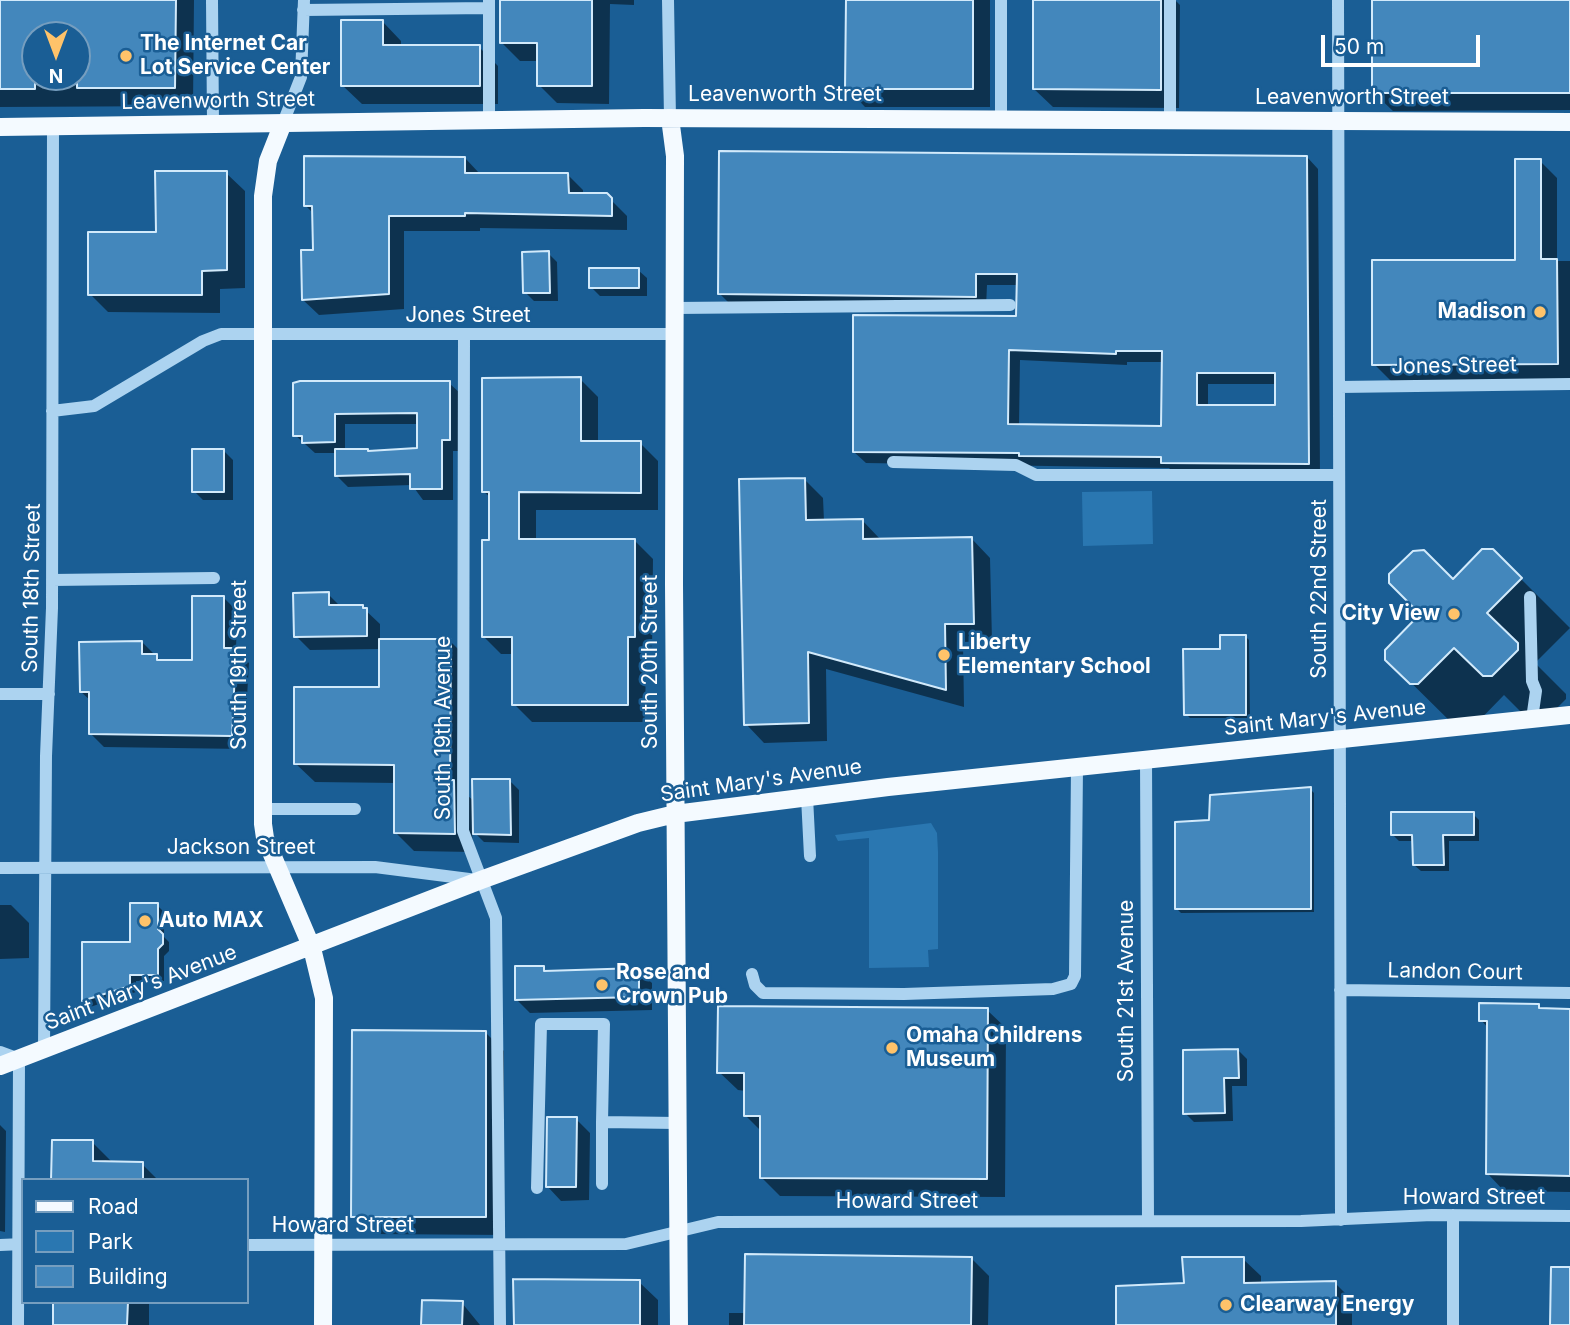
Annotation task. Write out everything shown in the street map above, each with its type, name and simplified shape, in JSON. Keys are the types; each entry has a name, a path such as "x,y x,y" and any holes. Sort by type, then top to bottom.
{"main road":[{"name":"Leavenworth Street","path":"0,127 489,118 1570,122"},
{"name":"South 20th Street","path":"670,118 675,156 675,814 679,1325"},
{"name":"South 19th Street","path":"283,123 268,160 263,196 263,809 265,838 312,948 324,998 323,1325"},
{"name":"Saint Mary's Avenue","path":"0,1066 312,948 481,880 638,823 675,814 1077,767 1570,715"}],"street":[{"path":"212,0 212,124"},
{"name":"South 20th Street","path":"668,0 670,118"},
{"path":"1001,0 1001,119"},
{"path":"1170,0 1170,120"},
{"name":"South 22nd Street","path":"1338,0 1341,1220"},
{"path":"304,5 489,4 489,118"},
{"name":"South 19th Street","path":"283,123 301,77 304,5"},
{"name":"South 18th Street","path":"44,1048 52,580 53,127"},
{"path":"675,308 1010,305"},
{"name":"Jones Street","path":"52,411 94,406 203,341 221,334 674,334"},
{"name":"South 19th Avenue","path":"464,335 463,831 496,918 500,1325"},
{"name":"Jones Street","path":"1339,387 1570,384"},
{"path":"893,462 1016,465 1036,475 1339,475"},
{"path":"52,580 214,578"},
{"path":"1530,597 1532,681 1536,691 1532,719"},
{"path":"0,694 49,694"},
{"name":"South 21st Avenue","path":"1146,760 1148,1222"},
{"path":"751,974 755,985 763,993 916,994 1054,989 1070,984 1075,976 1077,767"},
{"path":"807,797 810,856"},
{"path":"263,809 355,809"},
{"name":"Jackson Street","path":"0,867 374,867 481,880"},
{"name":"Landon Court","path":"1340,990 1570,993"},
{"path":"537,1188 541,1024 604,1024 602,1184"},
{"path":"0,1052 19,1059 21,1244 18,1325"},
{"path":"602,1122 677,1123"},
{"path":"1453,1216 1453,1325"},
{"name":"Howard Street","path":"248,1245 626,1244 718,1222 1148,1222 1570,1216"},
{"path":"0,1245 21,1244"}],"green space":[{"path":"1152,491 1153,544 1083,546 1082,492"},
{"path":"931,823 937,833 938,949 928,950 929,967 869,968 869,838 838,841 835,835"}],"building":[{"name":"The Internet Car Lot Service Center","path":"0,0 176,0 175,88 91,88 91,21 21,21 21,89 0,89"},
{"path":"500,0 592,0 592,86 537,86 537,43 500,43"},
{"path":"846,0 973,0 973,89 845,89"},
{"path":"1033,0 1161,0 1161,90 1033,89"},
{"path":"1372,0 1570,0 1570,93 1372,93"},
{"path":"341,20 383,20 383,45 480,45 480,86 341,86"},
{"path":"719,151 1307,156 1309,464 1161,463 1161,457 1019,456 1019,453 853,452 853,315 1016,316 1017,274 976,274 976,297 718,294","holes":["1009,350 1116,354 1116,351 1162,351 1161,426 1008,424","1197,373 1275,373 1275,405 1197,405"]},
{"path":"304,156 465,157 465,173 568,173 569,193 607,193 612,198 612,216 465,213 465,216 389,216 389,294 302,300 301,250 313,250 312,206 304,206"},
{"path":"1515,159 1541,159 1541,259 1557,259 1558,364 1372,365 1372,260 1515,260"},
{"path":"155,171 227,171 227,270 202,271 202,295 88,295 88,232 156,232"},
{"path":"549,251 550,293 523,293 522,252"},
{"path":"589,268 639,268 639,288 589,288"},
{"path":"581,377 581,441 641,441 641,493 519,492 519,539 635,539 635,637 628,637 628,705 512,705 512,637 482,637 482,540 489,540 489,492 482,492 482,378"},
{"path":"450,381 450,440 442,440 442,489 410,489 410,474 335,476 335,449 368,451 417,448 417,413 335,414 335,442 302,443 302,436 293,436 293,383"},
{"path":"192,449 224,449 224,492 192,492"},
{"path":"805,478 806,520 863,519 863,539 972,537 974,624 945,624 946,690 808,652 809,723 744,725 739,479"},
{"name":"City View","path":"1482,549 1493,549 1522,578 1487,613 1518,643 1518,650 1492,676 1483,676 1454,648 1418,684 1410,684 1385,660 1385,650 1420,614 1389,583 1389,574 1413,551 1424,550 1453,579"},
{"path":"329,592 329,605 363,605 363,608 367,608 367,636 294,637 293,593"},
{"path":"192,596 224,596 224,648 236,648 232,736 89,734 89,692 80,692 79,642 142,641 142,654 157,654 157,660 192,660"},
{"path":"1220,635 1246,635 1246,715 1184,715 1183,649 1220,649"},
{"path":"379,639 451,639 450,780 454,780 455,834 394,833 394,765 294,764 294,687 379,687"},
{"path":"472,779 510,779 511,835 473,834"},
{"path":"1311,787 1311,909 1175,909 1175,822 1209,820 1210,795"},
{"path":"1391,812 1474,812 1474,835 1443,835 1444,865 1413,865 1412,835 1391,835"},
{"path":"130,903 158,903 158,929 163,934 163,944 158,949 158,975 130,975 130,986 82,1001 82,942 130,942"},
{"path":"515,966 544,966 544,971 639,968 639,997 515,1000"},
{"path":"1479,1003 1539,1004 1539,1008 1570,1009 1570,1176 1486,1174 1487,1021 1479,1021"},
{"path":"718,1006 988,1008 987,1179 760,1178 760,1116 744,1116 744,1073 717,1073"},
{"path":"352,1030 486,1031 486,1217 351,1217"},
{"path":"1238,1049 1239,1078 1224,1078 1225,1113 1183,1114 1183,1050"},
{"path":"547,1117 577,1117 576,1187 546,1187"},
{"path":"52,1140 93,1140 93,1161 143,1162 143,1178 51,1178"},
{"path":"745,1254 972,1257 971,1325 744,1325"},
{"name":"Clearway Energy","path":"1182,1257 1244,1257 1244,1283 1336,1281 1336,1325 1116,1325 1116,1286 1184,1283"},
{"path":"1551,1267 1570,1267 1570,1325 1550,1325"},
{"path":"513,1279 640,1280 640,1325 514,1325"},
{"path":"422,1300 463,1301 462,1325 421,1325"},
{"path":"53,1304 128,1304 127,1325 53,1325"}],"place":[{"name":"The Internet Car Lot Service Center","path":"126,56"},
{"name":"Madison","path":"1540,312"},
{"name":"City View","path":"1454,614"},
{"name":"Liberty Elementary School","path":"944,655"},
{"name":"Auto MAX","path":"145,921"},
{"name":"Rose and Crown Pub","path":"602,985"},
{"name":"Omaha Childrens Museum","path":"892,1048"},
{"name":"Clearway Energy","path":"1226,1305"}]}
